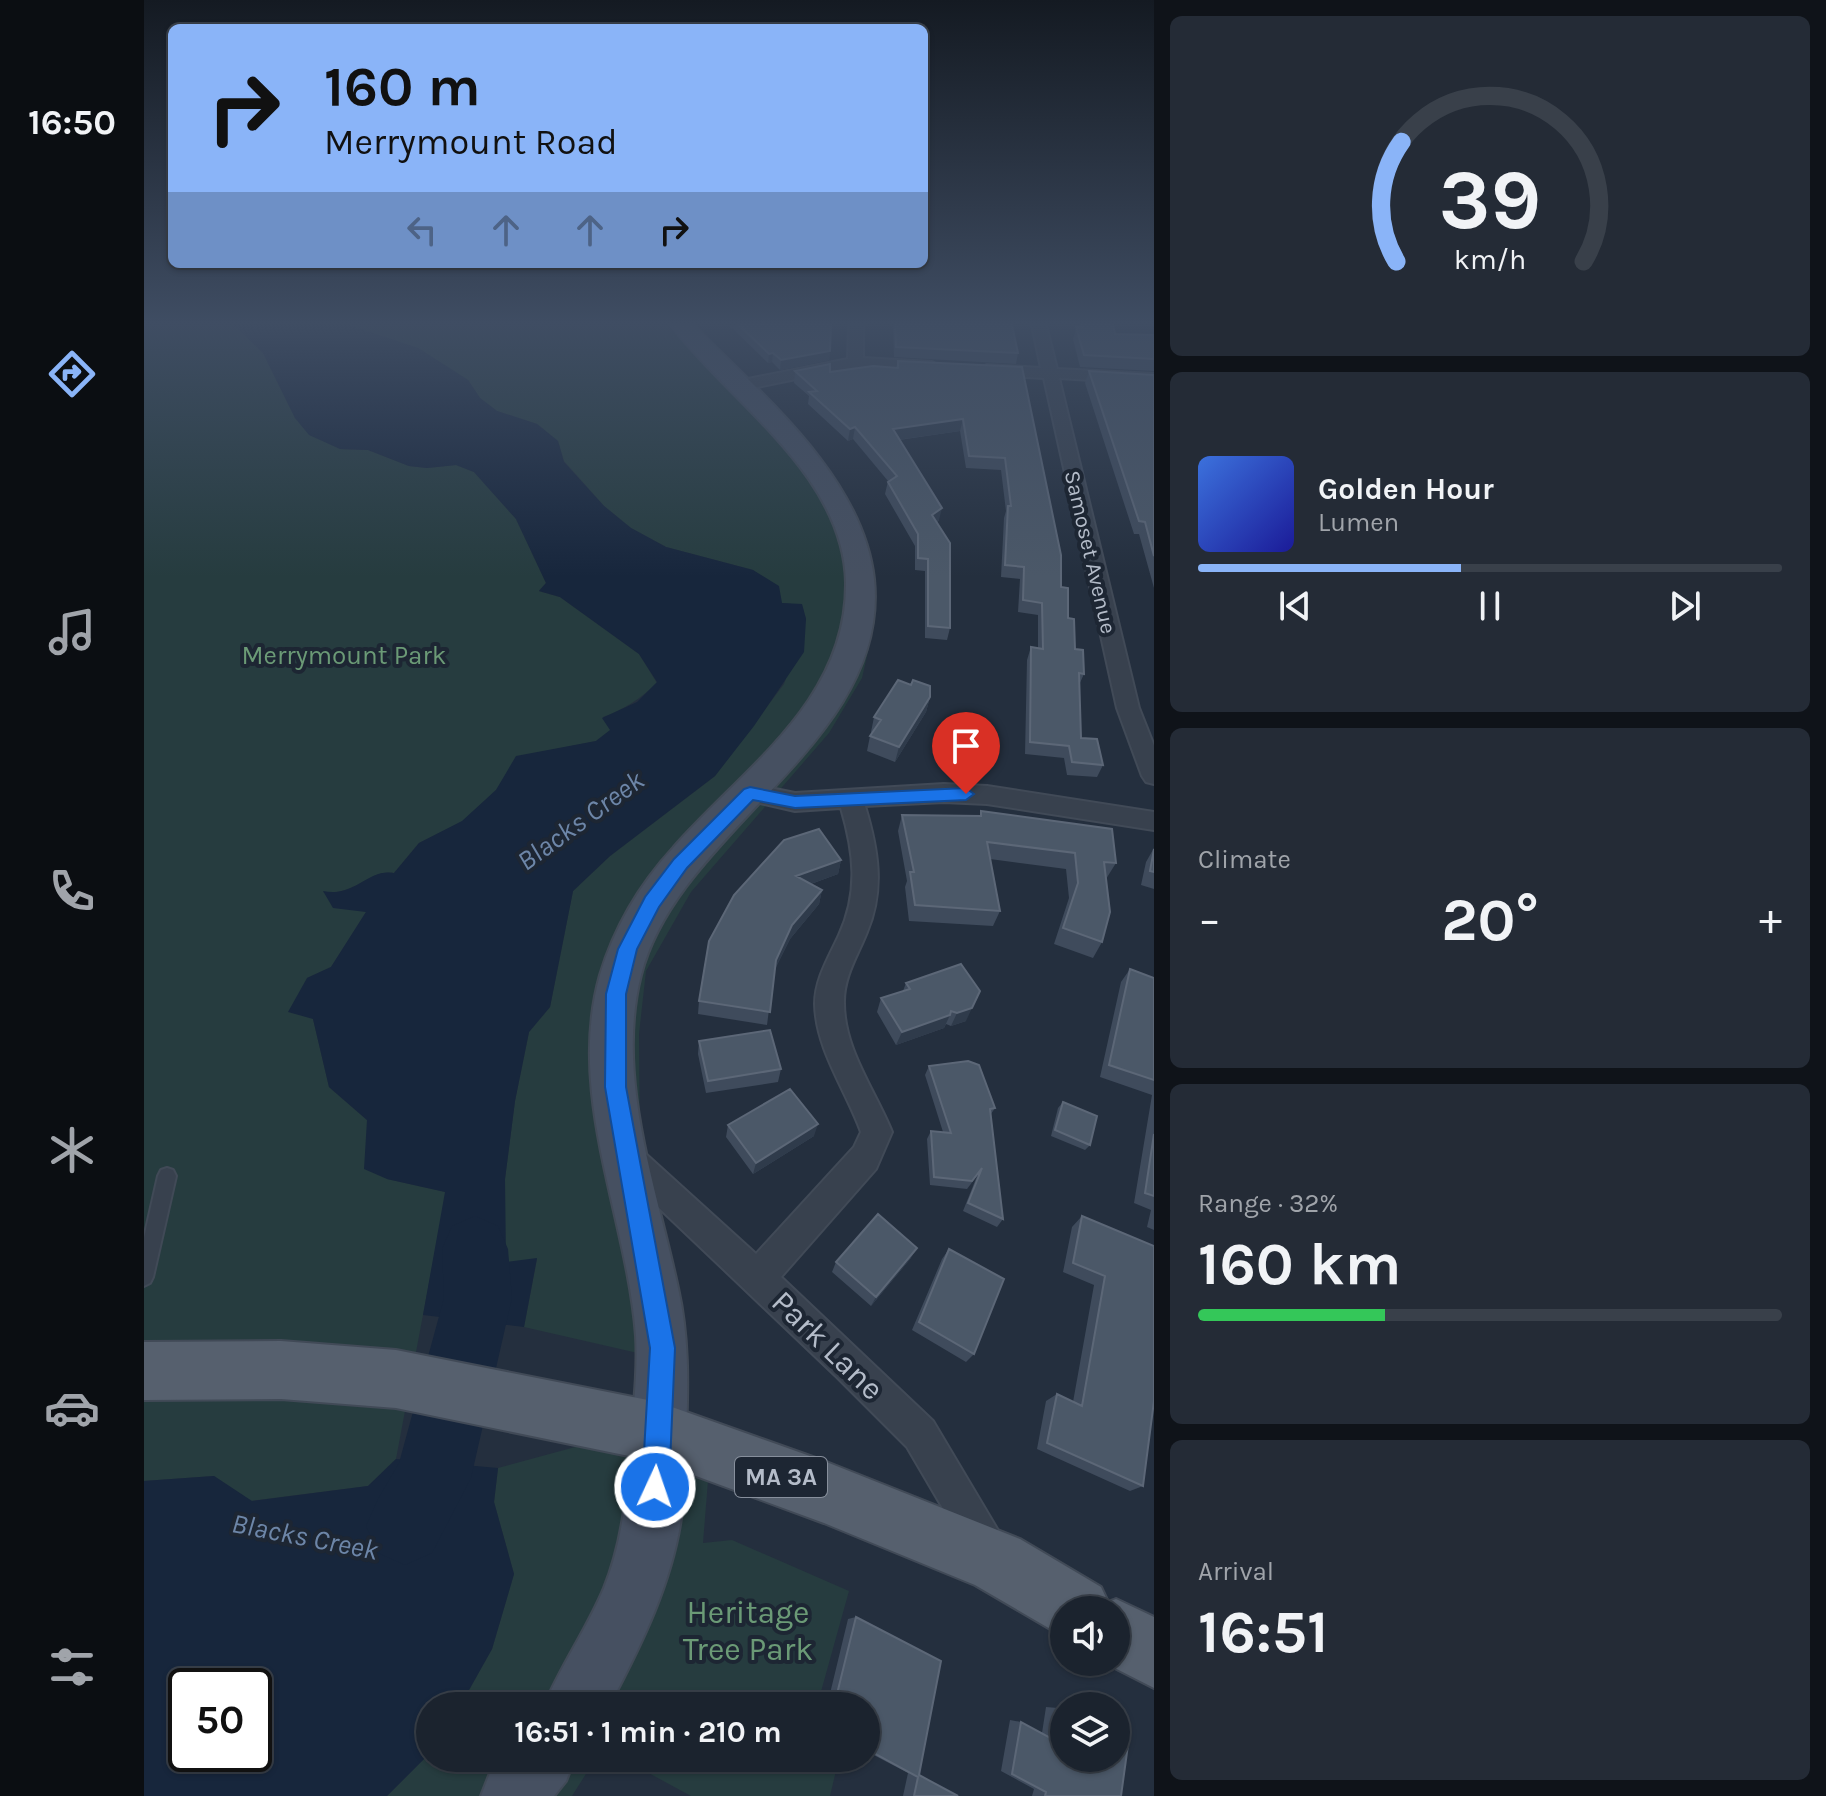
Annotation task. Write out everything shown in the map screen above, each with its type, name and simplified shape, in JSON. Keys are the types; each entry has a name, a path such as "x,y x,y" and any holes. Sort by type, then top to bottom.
{"main road":[{"path":"582,1692 631,1591 654,1514 662,1348 616,1087 616,994 628,949 652,903 680,863 750,793 818,714 838,680 853,643 860,581 852,533 832,493 760,409"},
{"name":"MA 3A","path":"144,1371 281,1370 396,1379 658,1432 824,1492 997,1562 1054,1596"},
{"path":"1130,1640 1154,1655"},
{"path":"513,1796 532,1772"}],"street":[{"name":"Samoset Avenue","path":"1058,409 1128,708 1154,776"},
{"path":"750,793 795,802 944,793 987,795 1154,821"},
{"path":"757,1278 865,1158 877,1132 867,1104 840,1054 830,1013 831,980 855,929 867,886 867,853 851,801"},
{"name":"Park Lane","path":"626,1156 920,1434 997,1562"}],"lane":[{"path":"144,1277 167,1176"}],"green space":[{"name":"Merrymount Park","path":"144,409 290,409 295,418 340,449 368,450 409,466 456,465 474,472 516,519 546,583 539,591 560,597 639,654 657,683 632,703 603,717 611,730 596,741 517,757 496,790 463,821 419,843 394,873 377,875 345,890 323,892 366,912 331,967 307,978 329,1087 367,1120 387,1179 446,1192 396,1459 368,1486 251,1501 214,1476 144,1481"},
{"path":"494,409 767,409 834,480 850,503 870,551 875,621 862,678 829,733 691,892 646,971 639,1034 640,1148 677,1362 524,1327 537,1259 505,1263 505,1179 515,1101 529,1032 550,1007 573,891 610,856 715,776 784,684 806,619 802,605 782,603 753,570 666,547 631,528 604,506 564,461 558,441 537,424"},
{"name":"Heritage Tree Park","path":"590,1443 709,1468 703,1543 732,1540 849,1591 821,1692 468,1692 492,1649 514,1574 494,1502 498,1468"},
{"path":"416,1767 416,1772 587,1772 572,1796 387,1796"},
{"path":"647,1772 836,1772 830,1796 691,1796"}],"water":[{"path":"290,409 494,409 537,424 558,441 564,462 604,506 631,528 666,547 753,570 779,586 782,603 802,604 806,619 804,652 754,726 715,776 610,856 573,891 550,1007 529,1032 515,1101 505,1179 506,1262 537,1258 524,1327 423,1315 445,1192 387,1179 364,1169 367,1120 329,1087 313,1019 288,1012 307,978 331,967 366,912 333,908 323,891 344,890 376,875 394,873 419,843 462,821 496,790 516,756 596,741 610,730 602,718 637,702 657,682 639,654 560,597 539,591 546,583 516,519 474,472 456,465 409,466 368,450 340,449 309,435"},
{"path":"396,1459 498,1468 494,1502 514,1574 492,1649 468,1692 416,1692 416,1767 387,1796 144,1796 144,1481 214,1476 252,1501 368,1486"}],"building":[{"path":"828,409 1031,409 1061,555 1061,587 1068,588 1068,618 1074,619 1075,649 1083,650 1084,674 1079,673 1081,738 1097,739 1103,765 1072,762 1069,746 1030,742 1031,647 1043,649 1042,603 1023,600 1024,567 1005,565 1008,506 1011,506 1005,458 969,456 963,419 893,429 942,508 932,515 950,543 950,628 928,626 928,559 918,558 918,534 888,482 897,476 855,427 850,429"},
{"path":"1102,409 1154,409 1154,556 1145,522 1139,521"},
{"path":"898,680 911,685 913,680 930,686 930,697 899,747 870,736 881,720 874,717"},
{"path":"981,811 1112,829 1116,863 1104,862 1110,912 1102,942 1063,928 1078,883 1075,853 987,842 1000,911 915,905 910,872 914,872 902,815 981,816"},
{"path":"819,829 841,860 796,876 822,890 792,925 776,960 770,1012 699,1001 709,941 734,895 784,840"},
{"path":"1154,849 1154,872 1150,871"},
{"path":"961,964 980,991 972,1008 957,1013 951,1011 950,1015 902,1032 881,998 910,989 906,983"},
{"path":"1130,969 1154,978 1154,1080 1109,1065"},
{"path":"770,1030 781,1069 708,1081 699,1041"},
{"path":"968,1061 979,1065 995,1108 990,1109 1003,1219 968,1203 982,1168 972,1181 934,1177 931,1131 951,1133 929,1066"},
{"path":"790,1089 818,1124 756,1163 728,1125"},
{"path":"1063,1102 1097,1116 1090,1145 1055,1130"},
{"path":"1154,1134 1154,1196 1145,1193"},
{"path":"878,1214 917,1248 876,1297 836,1262"},
{"path":"1082,1216 1154,1246 1154,1401 1143,1486 1047,1443 1057,1394 1082,1406 1105,1276 1073,1263"},
{"path":"949,1249 1004,1279 974,1354 919,1322"},
{"path":"856,1617 941,1661 919,1775 958,1796 914,1796 918,1777 880,1757 880,1692 837,1692"},
{"path":"1021,1722 1050,1738 1050,1772 1124,1772 1121,1796 1045,1796 1046,1792 1012,1774"}],"waterway":[{"name":"Blacks Creek","path":"405,1526 433,1478 478,1298 475,1249"}],"route":[{"path":"655,1487 662,1348 616,1087 616,994 628,949 652,903 680,863 750,793 795,802 966,794"}]}
